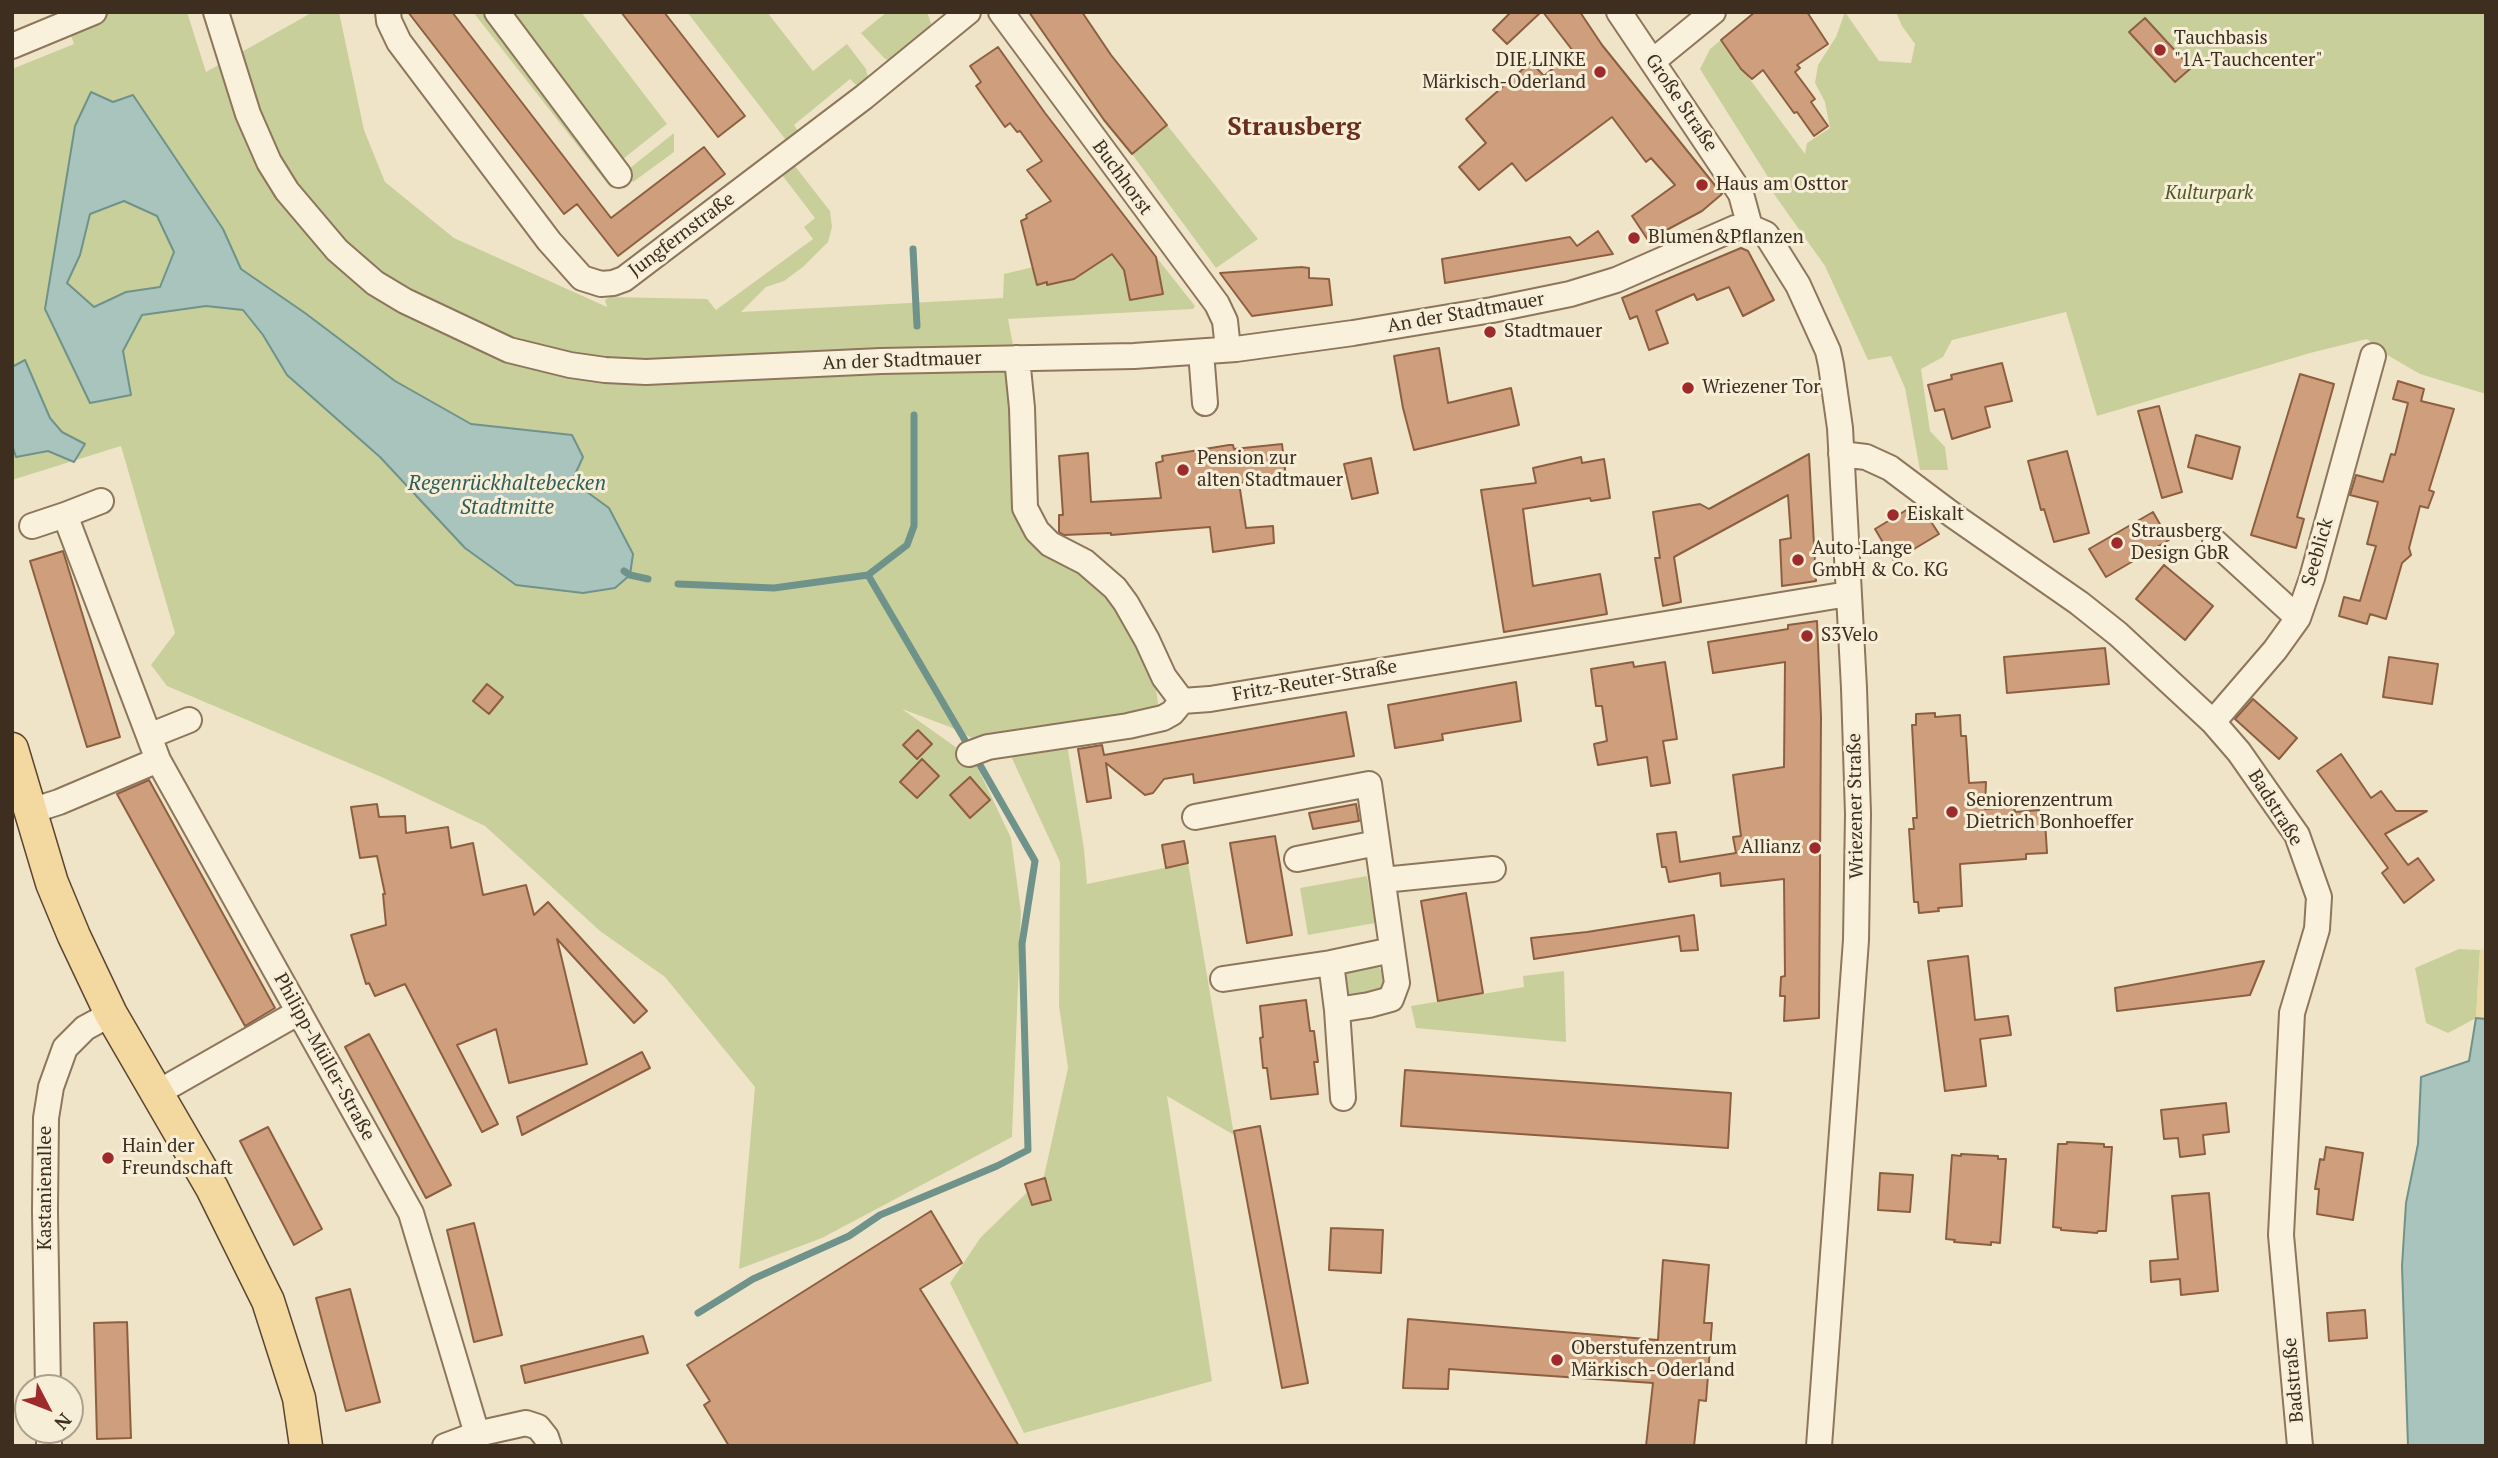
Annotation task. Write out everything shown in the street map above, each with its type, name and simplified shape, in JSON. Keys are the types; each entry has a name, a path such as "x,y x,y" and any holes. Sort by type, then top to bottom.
{"main road":[{"path":"12,750 57,894 74,936 111,1014 218,1199 268,1301 299,1398 306,1446"}],"street":[{"path":"12,46 94,12"},
{"name":"An der Stadtmauer","path":"216,12 248,114 269,162 313,225 337,250 375,283 405,301 509,350 570,365 605,370 646,372 1228,349 1353,333 1570,294 1616,280 1735,228 1750,227"},
{"name":"Jungfernstraße","path":"388,12 389,21 399,42 549,241 583,278 601,284 613,284 624,279 864,97 968,12"},
{"path":"497,12 619,175"},
{"name":"Buchhorst","path":"1001,12 1217,304 1225,321 1228,349"},
{"name":"Große Straße","path":"1619,12 1741,194 1750,227"},
{"path":"1653,61 1713,12"},
{"name":"Wriezener Straße","path":"1750,227 1766,234 1773,244 1798,285 1828,351 1835,382 1849,594 1858,814 1856,932 1819,1446"},
{"path":"1201,352 1205,403"},
{"name":"Seeblick","path":"2213,722 2275,650 2298,618 2312,578 2373,356"},
{"path":"969,754 988,747 1128,726 1163,718 1172,713 1182,701 1164,677 1147,640 1115,588 1085,562 1050,544 1037,531 1026,508 1017,358"},
{"name":"Badstraße","path":"1841,454 1866,457 1890,468 1954,516 2062,590 2118,634 2213,722 2239,752 2297,835 2319,897 2317,929 2292,1013 2281,1235 2300,1446"},
{"path":"32,526 101,501"},
{"name":"Philipp-Müller-Straße","path":"65,515 158,760 411,1213 477,1434"},
{"path":"2215,542 2298,618"},
{"name":"Fritz-Reuter-Straße","path":"1182,701 1210,699 1849,594"},
{"path":"149,736 189,720"},
{"path":"31,811 158,760"},
{"path":"1195,817 1369,784 1397,983 1391,999 1369,1006 1337,1010"},
{"path":"1297,859 1377,843"},
{"path":"1383,880 1493,869"},
{"path":"1223,979 1331,963 1392,950"},
{"path":"1331,963 1343,1098"},
{"path":"157,1093 299,1012"},
{"name":"Kastanienallee","path":"48,1374 46,1118 51,1087 65,1048 85,1028 111,1014"},
{"path":"445,1446 477,1434 526,1423 538,1427 549,1446"}],"green space":[{"path":"63,12 187,12 206,72 313,12 339,12 364,130 385,182 454,238 607,307 605,300 610,297 707,299 716,310 813,239 804,227 815,218 779,171 791,161 830,211 832,227 828,242 803,267 784,281 766,287 741,312 1003,298 1004,274 1033,267 1126,219 1195,306 1193,309 1008,319 1015,355 1009,416 1023,464 1025,507 1085,562 1164,677 1156,690 1159,710 978,741 902,709 974,760 1011,838 1021,912 1012,1137 822,1238 739,1269 755,1087 665,977 600,931 485,826 384,778 167,686 151,665 175,633 121,446 12,480 12,69 74,44"},
{"path":"473,12 581,12 667,124 613,167 621,179 610,187"},
{"path":"687,12 767,12 813,71 847,44 866,69 869,82 863,92 850,79 794,125 801,135 789,144"},
{"path":"887,12 927,12 931,23 927,32 891,61 885,59 861,33"},
{"name":"Kulturpark","path":"1845,12 1879,61 1911,63 1915,44 1896,12 2486,12 2486,394 2420,374 2382,352 2367,339 2310,353 2097,416 2066,312 1952,340 1943,357 1921,369 1930,431 1945,447 1948,470 1920,470 1905,388 1891,356 1868,360 1825,266 1769,187 1771,177 1768,177 1700,69 1710,49 1721,40 1805,154 1807,143 1830,128 1825,102 1815,83 1818,65 1836,37"},
{"path":"1167,125 1258,239 1216,268 1132,154"},
{"path":"674,133 674,152 633,182 625,172"},
{"path":"1067,744 1087,884 1188,863 1234,1135 1167,1096 1212,1381 1024,1433 950,1283 981,1237 1044,1176 1068,1068 1059,1006 1060,862 1010,754"},
{"path":"1367,876 1375,923 1308,935 1300,888"},
{"path":"2459,949 2480,950 2476,1018 2448,1033 2426,1023 2415,968"},
{"path":"1371,964 1380,968 1384,977 1382,990 1348,997 1343,990 1344,972"},
{"path":"1564,971 1566,1042 1416,1028 1411,1006 1524,987 1523,976"}],"sand":[{"path":"2486,948 2486,1019 2476,1018 2480,950"}],"water":[{"name":"Regenrückhaltebecken Stadtmitte","path":"91,92 113,102 133,95 223,229 241,269 395,381 471,424 572,435 583,457 572,481 609,508 633,554 630,575 615,588 583,593 516,585 465,548 380,457 287,375 263,335 243,310 206,306 142,315 123,351 131,395 90,403 45,309 75,126","holes":["124,201 157,216 174,252 160,287 126,292 94,307 67,283 80,255 90,214"]},
{"path":"25,360 50,418 62,432 85,444 74,462 48,451 16,457 12,445 12,367"},
{"path":"2476,1018 2486,1019 2486,1446 2408,1446 2402,1266 2406,1203 2418,1144 2421,1077 2469,1061"}],"building":[{"path":"408,12 452,12 611,218 704,147 725,174 618,256 577,204 564,214"},
{"path":"621,12 664,12 745,116 718,137"},
{"path":"1029,12 1082,12 1111,55 1167,125 1132,154 1104,120"},
{"path":"1511,12 1541,12 1507,44 1493,30"},
{"path":"1543,12 1580,12 1602,45 1722,194 1702,211 1648,240 1632,216 1675,185 1651,158 1646,162 1612,117 1526,181 1512,163 1479,190 1459,167 1486,143 1466,119 1531,62 1544,76 1573,51"},
{"path":"1755,12 1807,12 1828,44 1797,65 1800,68 1795,72 1815,99 1811,102 1828,126 1814,136 1763,70 1752,79 1741,69 1721,40"},
{"name":"Tauchbasis \"1A-Tauchcenter\"","path":"2145,18 2191,68 2175,82 2129,32"},
{"path":"998,47 1045,113 1156,257 1163,294 1130,300 1124,270 1112,254 1074,279 1037,285 1021,221 1027,218 1026,215 1051,201 1027,170 1042,161 1020,131 1017,132 1010,123 1005,127 976,86 981,82 970,66"},
{"path":"1598,231 1613,254 1445,283 1442,259 1570,237 1577,246"},
{"path":"1741,248 1748,251 1774,300 1743,316 1729,287 1697,300 1694,294 1656,311 1668,343 1649,350 1637,316 1630,319 1622,298"},
{"path":"1309,268 1309,278 1329,279 1332,305 1252,316 1220,273"},
{"path":"1439,348 1448,403 1511,388 1519,425 1414,450 1394,356"},
{"path":"2002,363 2012,401 1985,407 1990,427 1952,439 1944,409 1935,411 1928,385 1952,379 1951,375"},
{"path":"2300,374 2334,384 2297,517 2304,519 2296,548 2251,535"},
{"path":"2398,381 2424,389 2421,401 2454,409 2429,490 2434,492 2428,508 2420,506 2409,548 2411,555 2402,563 2386,619 2370,614 2367,624 2339,616 2344,597 2360,601 2376,546 2367,544 2378,502 2350,495 2356,475 2383,482 2391,454 2395,455 2408,403 2393,399"},
{"path":"2159,406 2182,492 2162,498 2138,411"},
{"path":"2196,435 2240,447 2232,479 2188,467"},
{"path":"1282,444 1286,477 1239,483 1246,528 1273,526 1274,543 1213,552 1210,527 1111,535 1064,535 1059,532 1059,515 1063,515 1059,456 1088,453 1091,502 1161,498 1156,463 1163,461 1162,456 1229,445 1233,445 1234,449"},
{"path":"2067,451 2089,533 2054,542 2044,509 2041,510 2028,461"},
{"path":"1809,454 1816,581 1782,586 1780,540 1791,538 1788,495 1674,557 1681,602 1663,606 1655,558 1660,558 1653,512 1700,504 1709,509"},
{"path":"1581,457 1582,463 1604,459 1610,498 1591,501 1590,498 1523,509 1533,586 1600,574 1607,614 1504,632 1481,490 1536,483 1533,468"},
{"path":"1371,458 1378,493 1352,499 1344,464"},
{"path":"1913,506 1921,521 1928,517 1939,534 1894,561 1875,529"},
{"path":"2153,512 2169,540 2106,577 2089,549"},
{"path":"63,551 120,737 87,747 30,561"},
{"path":"2164,565 2213,606 2185,640 2136,599"},
{"path":"1817,621 1821,717 1819,1018 1784,1021 1785,996 1780,996 1781,977 1785,976 1784,879 1721,886 1720,873 1669,882 1666,867 1662,867 1657,834 1676,832 1680,862 1736,853 1733,837 1741,836 1733,775 1784,767 1785,662 1713,673 1708,642 1788,629 1788,625"},
{"path":"2105,648 2109,684 2007,693 2004,657"},
{"path":"2389,657 2438,664 2432,704 2383,697"},
{"path":"1633,662 1634,667 1665,662 1677,739 1663,741 1670,783 1651,786 1647,757 1598,765 1594,744 1607,741 1602,706 1596,706 1591,669"},
{"path":"1516,682 1521,721 1442,734 1443,740 1395,748 1388,705"},
{"path":"487,684 503,697 489,714 473,701"},
{"path":"2253,699 2297,738 2279,759 2235,719"},
{"path":"1346,712 1354,756 1194,783 1193,774 1164,779 1153,793 1145,795 1106,763 1111,798 1087,802 1078,749 1102,745 1104,755"},
{"name":"Seniorenzentrum Dietrich Bonhoeffer","path":"1935,713 1935,717 1960,715 1961,736 1966,736 1969,783 1986,782 1985,809 2014,807 2015,812 2039,810 2040,820 2045,820 2047,853 2026,854 2026,859 1960,864 1962,906 1919,913 1918,902 1914,902 1909,829 1914,829 1913,818 1917,818 1912,725 1916,725 1916,714"},
{"path":"918,730 932,744 917,759 903,745"},
{"path":"2341,754 2371,798 2381,791 2396,811 2427,811 2385,834 2408,865 2418,858 2434,880 2404,903 2382,873 2388,868 2317,771"},
{"path":"922,759 939,776 917,798 900,782"},
{"path":"970,777 990,800 970,818 950,795"},
{"path":"149,780 275,1008 245,1026 117,794"},
{"path":"377,804 379,817 405,816 406,833 448,827 451,848 473,843 483,895 526,885 534,915 548,902 647,1011 634,1023 557,939 587,1064 509,1083 496,1029 457,1045 498,1124 482,1132 405,984 375,996 369,983 366,984 351,935 386,925 385,894 377,856 360,858 351,807"},
{"path":"1356,804 1359,821 1313,829 1309,813"},
{"path":"1275,836 1292,935 1247,943 1230,843"},
{"path":"1184,841 1188,863 1166,868 1162,845"},
{"path":"1466,893 1483,993 1438,1001 1421,901"},
{"path":"1694,915 1698,950 1681,951 1679,936 1534,959 1531,938"},
{"path":"1968,956 1975,1020 2008,1016 2011,1035 1980,1039 1986,1086 1945,1091 1928,961"},
{"path":"2264,961 2250,995 2117,1011 2115,988"},
{"path":"1306,1000 1318,1062 1314,1062 1318,1094 1271,1099 1267,1068 1263,1068 1260,1006"},
{"path":"369,1034 451,1185 426,1198 345,1047"},
{"path":"642,1052 650,1068 522,1135 517,1117"},
{"path":"1405,1070 1731,1093 1728,1148 1401,1126"},
{"path":"2226,1103 2229,1132 2203,1135 2205,1154 2180,1157 2178,1138 2164,1139 2161,1110"},
{"path":"1260,1126 1308,1383 1282,1388 1234,1131"},
{"path":"268,1127 322,1229 294,1245 240,1141"},
{"path":"2067,1142 2112,1147 2106,1231 2097,1233 2053,1227 2058,1144"},
{"path":"2326,1147 2363,1153 2353,1220 2317,1214 2319,1189 2315,1189 2320,1159 2324,1160"},
{"path":"1952,1155 2006,1159 2000,1243 1991,1242 1991,1245 1946,1239"},
{"path":"1880,1173 1913,1175 1910,1212 1878,1210"},
{"path":"1045,1178 1051,1200 1032,1205 1025,1184"},
{"path":"2209,1193 2218,1291 2181,1295 2180,1279 2151,1282 2150,1261 2178,1259 2172,1196"},
{"path":"931,1211 962,1263 920,1289 1019,1446 729,1446 704,1405 710,1401 687,1365"},
{"path":"474,1223 502,1335 474,1342 447,1230"},
{"path":"1331,1228 1383,1230 1381,1273 1329,1270"},
{"name":"Oberstufenzentrum Märkisch-Oderland","path":"1663,1260 1709,1265 1704,1323 1712,1323 1706,1401 1699,1400 1694,1446 1646,1446 1653,1383 1449,1369 1448,1389 1403,1388 1408,1319 1658,1340"},
{"path":"350,1289 380,1402 346,1411 316,1298"},
{"path":"2365,1310 2367,1338 2329,1341 2327,1313"},
{"path":"127,1322 131,1438 97,1439 94,1323"},
{"path":"643,1336 648,1353 525,1383 521,1366"}],"waterway":[{"path":"913,249 917,326"},
{"path":"868,575 907,545 914,526 914,415"},
{"path":"624,571 648,579"},
{"path":"678,584 774,588 868,575 966,742"},
{"path":"698,1313 753,1279 849,1236 880,1215 997,1166 1028,1150 1022,944 1035,861 980,765"}],"place":[{"name":"Tauchbasis \"1A-Tauchcenter\"","path":"2160,50"},
{"name":"DIE LINKE Märkisch-Oderland","path":"1600,72"},
{"name":"Haus am Osttor","path":"1702,185"},
{"name":"Blumen&Pflanzen","path":"1634,238"},
{"name":"Stadtmauer","path":"1490,332"},
{"name":"Wriezener Tor","path":"1688,388"},
{"name":"Pension zur alten Stadtmauer","path":"1183,470"},
{"name":"Eiskalt","path":"1893,515"},
{"name":"Strausberg Design GbR","path":"2117,543"},
{"name":"Auto-Lange GmbH & Co. KG","path":"1798,560"},
{"name":"S3Velo","path":"1807,636"},
{"name":"Seniorenzentrum Dietrich Bonhoeffer","path":"1952,812"},
{"name":"Allianz","path":"1815,848"},
{"name":"Hain der Freundschaft","path":"108,1158"},
{"name":"Oberstufenzentrum Märkisch-Oderland","path":"1557,1360"}],"district":[{"name":"Strausberg","path":"1294,128"}]}
